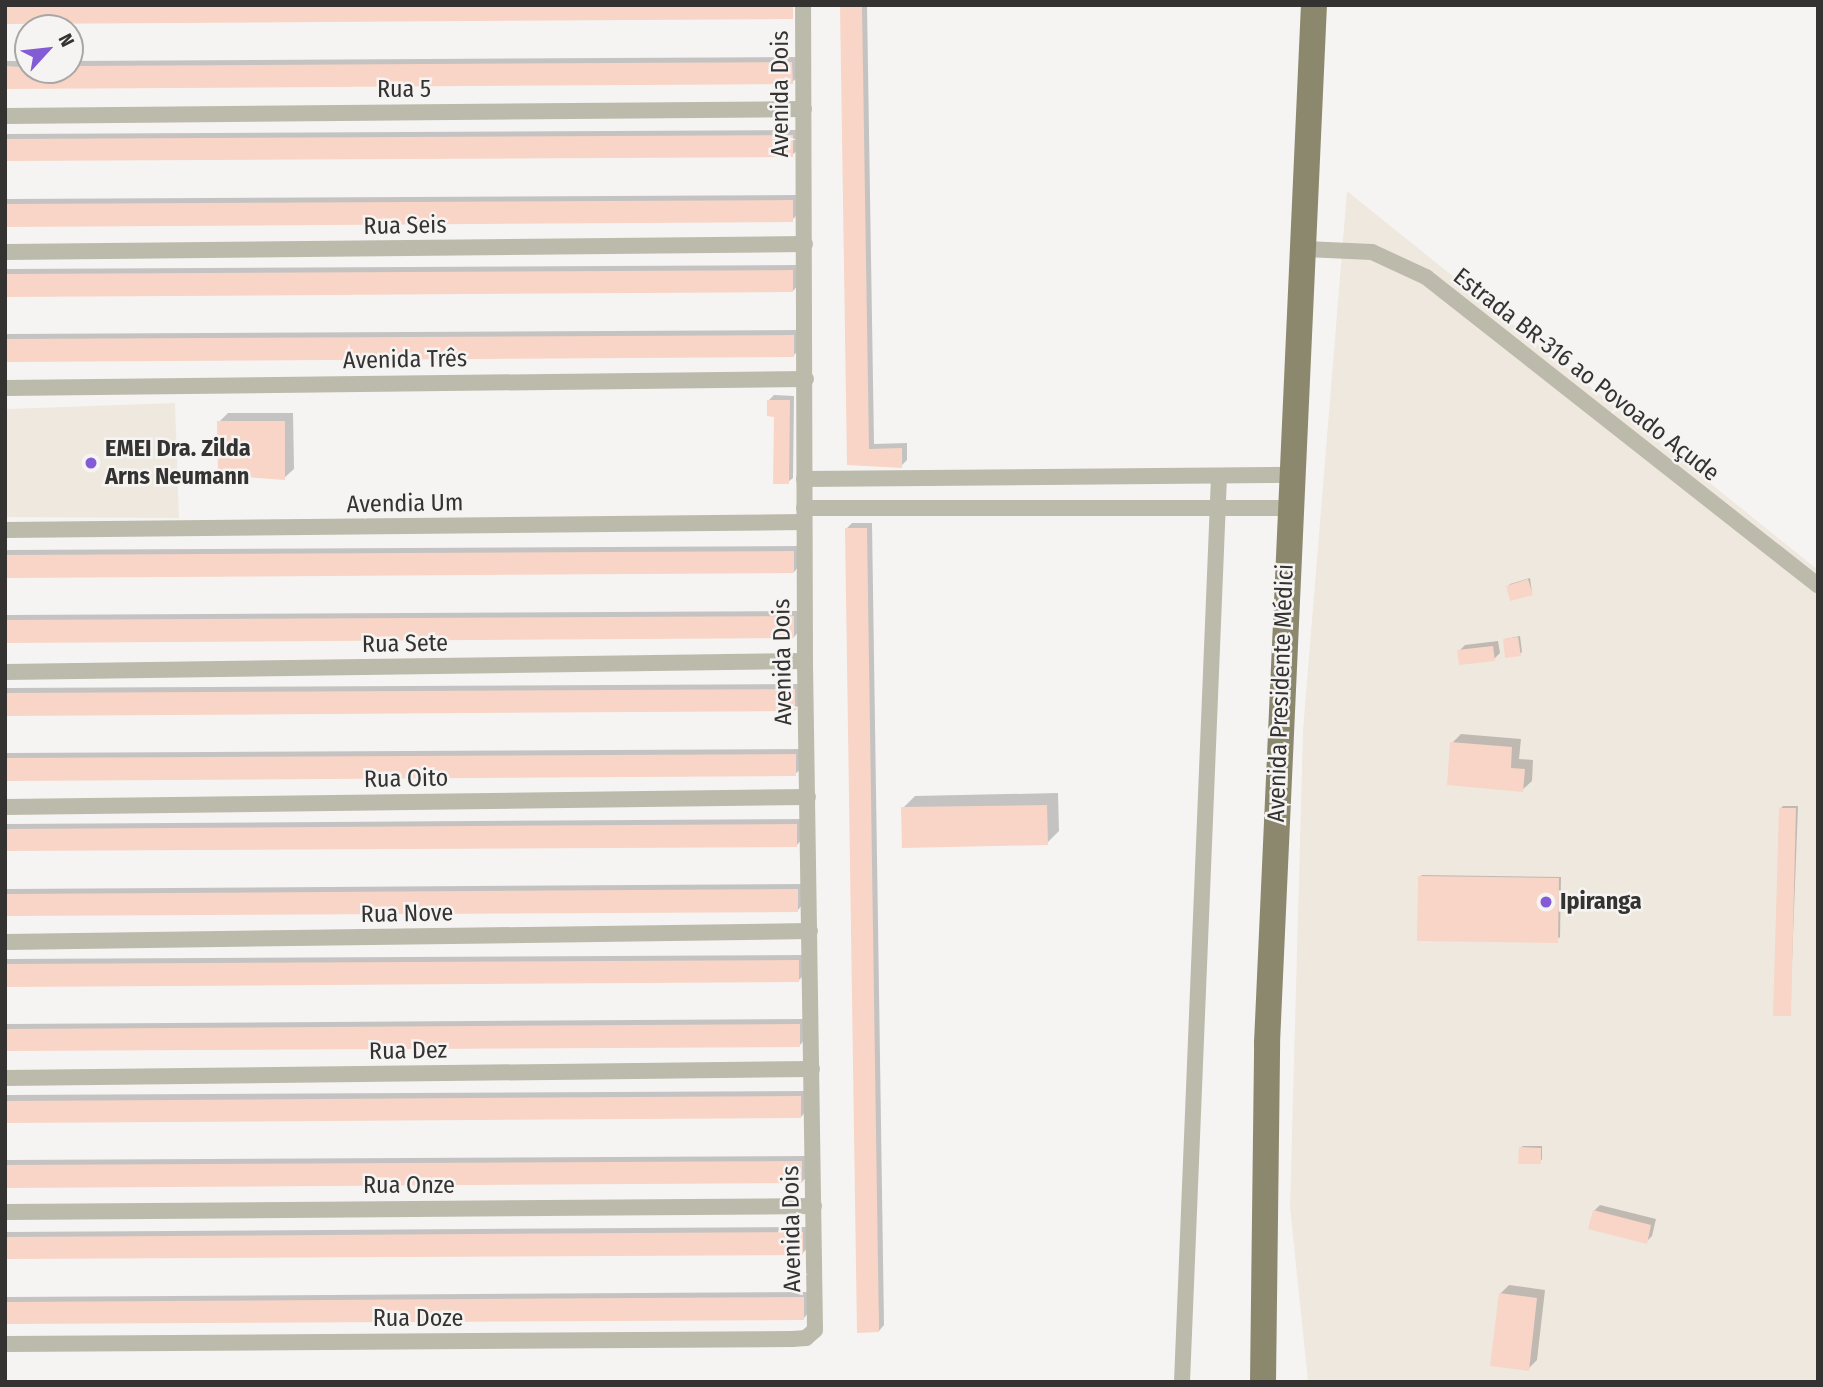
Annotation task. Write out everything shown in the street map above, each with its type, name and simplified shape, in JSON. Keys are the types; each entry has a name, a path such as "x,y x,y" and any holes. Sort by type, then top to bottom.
{"main road":[{"name":"Avenida Presidente Médici","path":"1263,1382 1267,1043 1314,5"}],"street":[{"name":"Avenida Dois","path":"803,5 805,661 817,1317"},
{"name":"Rua 5","path":"5,116 804,109"},
{"name":"Rua Seis","path":"5,253 805,244"},
{"name":"Estrada BR-316 ao Povoado Açude","path":"1305,249 1372,253 1426,277 1818,585"},
{"name":"Avenida Três","path":"5,388 806,379"},
{"path":"804,479 1291,475"},
{"path":"1182,1382 1219,477"},
{"name":"Avendia Um","path":"5,530 1290,508"},
{"name":"Rua Sete","path":"5,672 805,661"},
{"name":"Rua Oito","path":"5,807 808,797"},
{"name":"Rua Nove","path":"5,942 810,931"},
{"name":"Rua Dez","path":"5,1078 812,1069"},
{"name":"Rua Onze","path":"5,1212 814,1206"},
{"name":"Rua Doze","path":"5,1344 792,1339 813,1334 817,1317"}],"shaded area":[{"path":"1347,191 1818,570 1818,1382 1308,1382 1290,1207 1303,730"},
{"name":"EMEI Dra. Zilda Arns Neumann","path":"175,403 179,518 5,517 5,409"}],"building":[{"path":"5,5 793,5 793,19 84,23 84,14 14,14 14,24 5,24"},
{"path":"840,5 862,5 869,449 902,448 902,468 847,465"},
{"path":"792,62 793,84 5,89 5,66 14,67 14,84 84,84 84,66"},
{"path":"793,135 793,157 5,161 5,139"},
{"path":"793,200 793,222 5,227 5,204"},
{"path":"793,270 793,292 5,297 5,274"},
{"path":"794,335 794,357 5,362 5,339"},
{"path":"767,400 790,400 789,484 773,484 774,417 767,416"},
{"path":"217,421 285,421 285,480 218,475"},
{"path":"845,528 867,528 879,1332 857,1333"},
{"path":"794,551 794,573 5,578 5,555"},
{"path":"1528,579 1533,595 1510,601 1506,586"},
{"path":"794,616 794,638 5,643 5,620"},
{"path":"1518,637 1521,656 1505,658 1503,639"},
{"path":"1493,646 1495,661 1459,665 1457,650"},
{"path":"795,689 795,711 5,716 5,693"},
{"path":"1450,742 1512,747 1511,768 1525,769 1523,792 1447,785"},
{"path":"796,754 796,776 5,781 5,758"},
{"path":"1047,805 1048,845 902,848 901,807"},
{"path":"1779,808 1796,808 1791,1016 1773,1016"},
{"path":"797,824 797,847 5,851 5,829"},
{"name":"Ipiranga","path":"1418,876 1559,878 1558,943 1417,941"},
{"path":"798,889 798,912 5,916 5,894"},
{"path":"799,960 799,982 5,987 5,964"},
{"path":"800,1024 800,1047 5,1051 5,1029"},
{"path":"801,1096 801,1118 5,1123 5,1101"},
{"path":"1519,1147 1541,1148 1541,1164 1518,1164"},
{"path":"802,1161 802,1183 5,1188 5,1165"},
{"path":"1593,1210 1651,1225 1647,1244 1588,1229"},
{"path":"803,1232 803,1255 5,1259 5,1237"},
{"path":"1499,1293 1537,1298 1529,1371 1490,1366"},
{"path":"804,1297 804,1320 5,1324 5,1302"}],"place":[{"name":"EMEI Dra. Zilda Arns Neumann","path":"91,463"},
{"name":"Ipiranga","path":"1546,902"}]}
